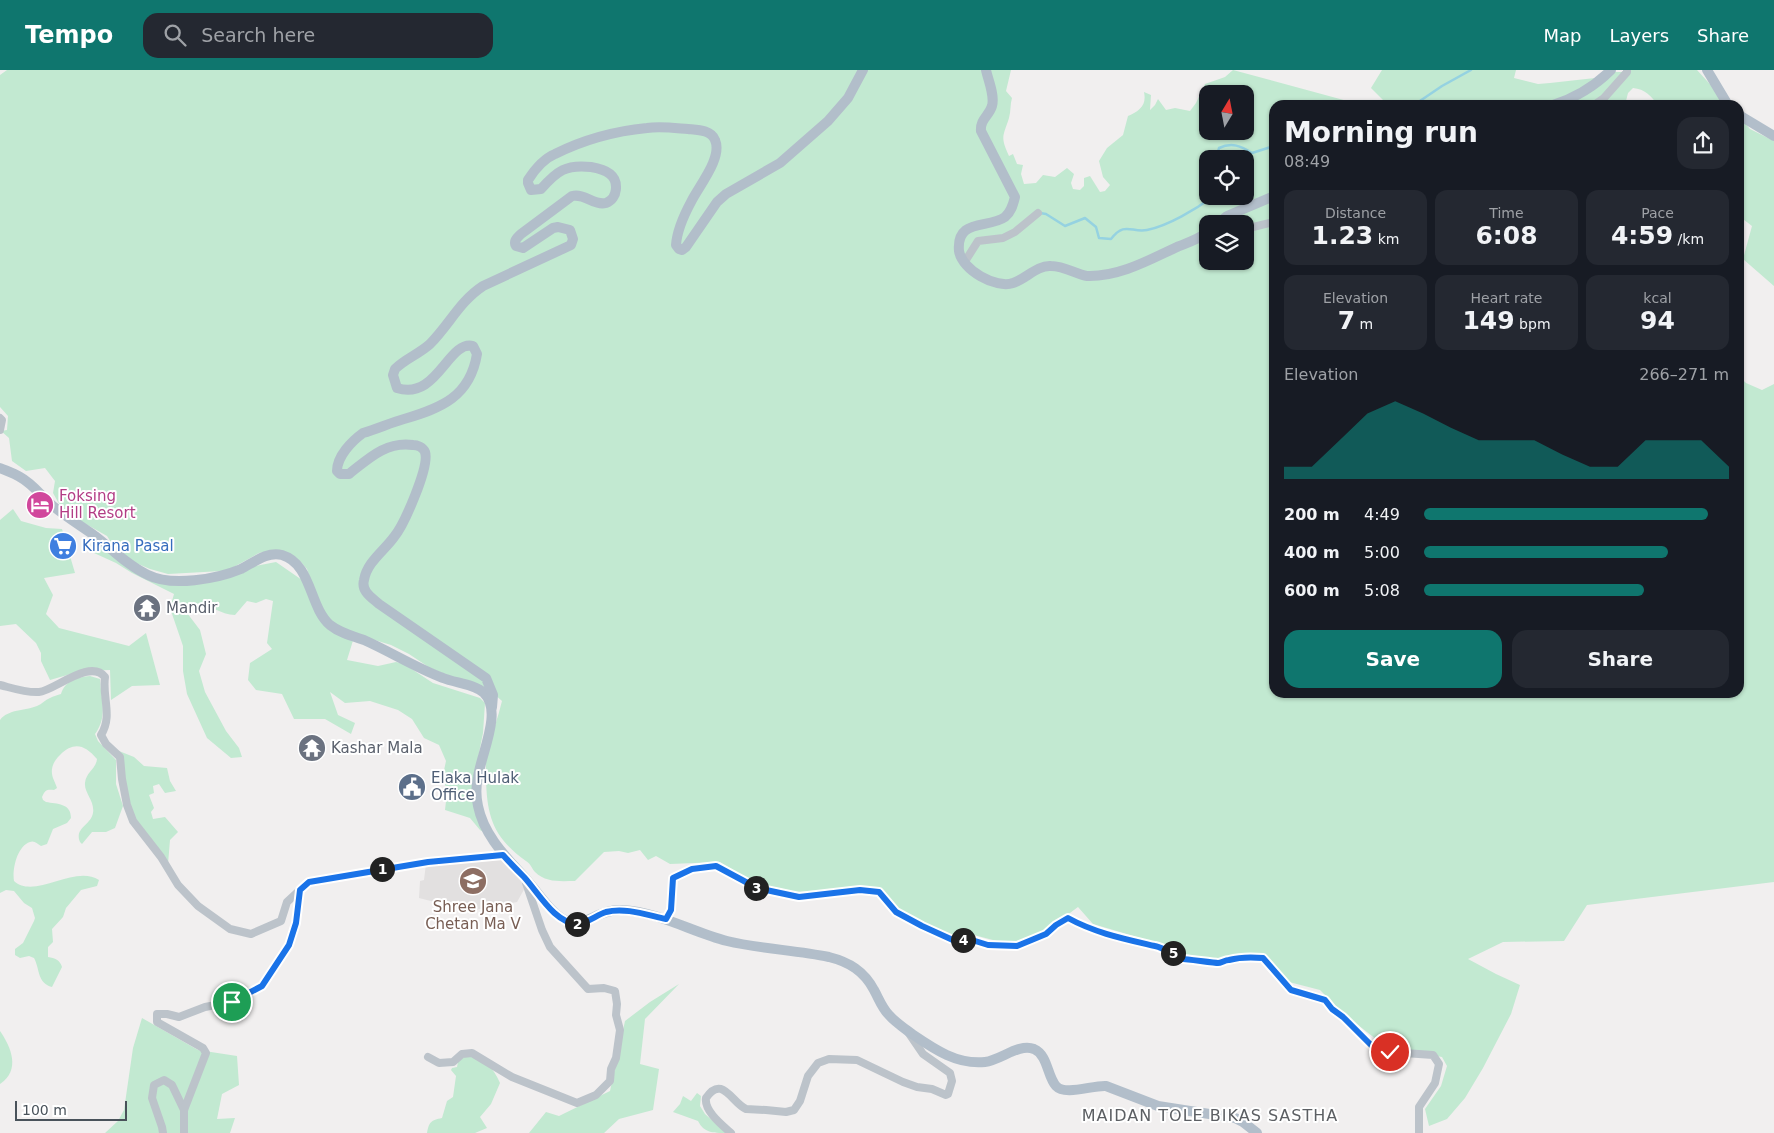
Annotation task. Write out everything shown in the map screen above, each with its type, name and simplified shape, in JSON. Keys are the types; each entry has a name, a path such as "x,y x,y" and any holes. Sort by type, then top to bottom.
{"main road":[{"path":"863,70 848,98 828,121 780,163 726,194 717,202 682,250 676,245 678,234 691,202 714,160 716,144 711,134 702,130 646,128 601,137 578,144 543,161 528,180 532,190 541,189 551,178 566,168 582,166 596,168 610,174 615,180 616,188 614,194 610,201 603,204 581,195 572,196 521,234 515,240 515,244 519,248 527,247 553,228 558,227 570,230 573,242 571,245 472,293 429,344 395,369 393,375 397,388 405,390 419,388 426,384 460,349 468,345 473,346 477,354 473,370 465,386 446,404 428,412 363,433 339,460 337,471 349,474 389,446 401,444 414,445 422,448 425,452 423,471 408,511 395,536 370,565 364,577 363,586 367,594 378,604 486,678 493,694 492,716 477,780 478,807 482,820 503,855 562,919 570,923 583,923 605,912 625,910 666,919 710,936 744,945 813,954 848,963 864,974 889,1016 941,1053 969,1062 983,1062 994,1060 1020,1049 1030,1048 1038,1051 1042,1056 1055,1085 1060,1090 1098,1085 1106,1086 1158,1106 1235,1118 1244,1122 1257,1133"},
{"path":"986,70 993,100 989,112 982,120 981,131 1015,197 1011,211 1005,217 973,225 967,229 959,241 960,254 964,263 971,270 982,277 1001,284 1012,284 1049,265 1071,270 1084,276 1102,276 1132,268 1199,237"},
{"path":"1567,100 1604,77 1611,70"},
{"path":"1707,70 1725,100"},
{"path":"1744,118 1774,136"},
{"path":"1229,215 1269,198"},
{"path":"0,468 22,477 51,505 129,563 147,575 161,580 190,580 222,574 238,570 271,555 284,556 300,568 320,612 326,622 337,630 443,678 482,690 492,707"}],"street":[{"path":"1601,100 1627,70"},
{"path":"964,263 978,241 1003,238 1015,232 1038,213"},
{"path":"1254,227 1269,223"},
{"path":"0,418 2,420 0,430"},
{"path":"0,685 26,691 42,692 68,678 94,672 105,677 108,716 105,730 101,735 106,744 120,757 127,805 133,821 161,857 178,885 198,906 230,929 252,934 281,921 287,902 309,882 410,864 503,855"},
{"path":"666,919 671,910 673,878 692,869 716,866 757,888 799,897 860,890 879,892 896,912 955,941 972,940 988,945 1017,946 1046,934 1068,918 1086,928 1112,936 1131,939 1146,945 1156,946 1183,959 1217,963 1245,957 1263,958 1291,990 1325,1000 1332,1009 1343,1017 1374,1048 1390,1052 1433,1054 1439,1064 1435,1083 1419,1107 1419,1133"},
{"path":"428,1057 439,1063 453,1062 462,1054 472,1053 512,1077 578,1103 596,1095 610,1081 620,1030 616,1014 615,991 604,988 588,989 550,947 542,930 524,877"},
{"path":"184,1133 184,1110 206,1052 203,1048 157,1022 157,1014 179,1017 205,1007 232,1002 262,986 289,945 296,923 300,890"},
{"path":"731,1133 706,1105 706,1098 713,1090 725,1091 740,1106 746,1109 789,1112 798,1106 805,1081 812,1070 826,1059 858,1060 916,1087 948,1094 952,1081 950,1073 923,1054 908,1031"},
{"path":"162,1133 162,1127 152,1098 154,1085 164,1080 172,1085 184,1110"}],"shaded area":[{"name":"Shree Jana Chetan Ma V","path":"493,851 526,886 517,902 470,911 419,898 420,881 424,880 426,864"}],"green space":[{"path":"7,70 1011,70 1006,91 1012,98 1010,115 1003,140 1009,156 1013,154 1017,164 1023,165 1021,174 1024,184 1036,183 1043,175 1055,177 1067,168 1074,174 1071,183 1073,189 1080,190 1084,186 1084,178 1090,176 1100,192 1105,191 1110,185 1103,177 1099,161 1107,148 1123,135 1128,116 1136,112 1143,104 1144,92 1151,95 1150,110 1158,99 1166,110 1175,108 1190,111 1199,97 1199,140 1254,140 1254,85 1205,85 1225,77 1233,70 1344,100 1269,100 1269,698 1744,698 1744,381 1762,390 1774,384 1774,882 1587,905 1564,941 1503,942 1468,959 1520,985 1511,1014 1465,1098 1447,1119 1429,1126 1425,1109 1441,1086 1447,1066 1442,1057 1386,1047 1344,1014 1320,990 1289,982 1266,955 1218,959 1183,954 1147,940 1093,924 1078,907 1043,933 1008,944 974,935 956,938 902,912 878,888 797,892 755,883 720,862 670,864 656,856 648,860 640,850 628,853 619,851 604,852 575,881 554,881 539,876 529,864 506,844 494,826 488,805 486,760 502,701 493,693 430,668 391,645 355,634 347,660 378,666 396,662 404,664 433,683 480,698 485,703 483,733 474,778 487,834 480,830 470,818 445,810 447,793 443,775 446,761 439,745 424,738 412,719 398,710 370,701 345,703 330,692 338,715 355,723 351,734 325,719 294,719 282,694 256,690 248,680 250,663 272,649 267,643 273,601 266,599 256,603 247,601 235,615 197,604 190,604 184,607 200,630 206,654 199,671 205,692 226,731 239,748 242,757 231,758 207,738 187,694 183,671 183,646 170,608 174,594 94,553 91,545 94,541 165,583 276,562 302,580 310,578 307,569 300,561 269,551 259,553 232,568 222,571 168,574 136,563 114,547 107,536 70,515 58,502 53,493 55,481 45,468 26,471 12,461 9,438 1,431 7,430 8,416 0,407 0,75"},
{"path":"1382,70 1516,70 1514,78 1538,84 1604,77 1614,72 1627,72 1630,70 1697,70 1724,100 1654,100 1641,90 1633,88 1628,93 1626,100 1383,100 1371,88"},
{"path":"1744,122 1750,129 1774,141 1774,286 1744,260 1752,226 1744,220"},
{"path":"13,509 21,521 46,528 62,529 75,573 44,578 53,595 46,614 59,628 129,646 146,633 160,685 132,686 111,700 110,670 81,671 50,680 41,661 41,653 36,643 16,624 0,626 0,520"},
{"path":"90,676 100,679 102,701 103,714 95,734 98,741 116,760 116,784 123,806 115,828 106,832 92,832 82,844 80,842 79,833 93,813 85,783 97,759 84,748 75,746 70,748 60,755 53,765 52,774 57,788 46,791 42,797 46,802 63,805 69,809 71,818 67,823 53,829 47,844 41,846 36,842 31,842 25,844 16,859 14,871 14,881 23,886 44,885 78,876 89,876 99,880 97,886 81,890 66,908 63,917 52,929 53,942 48,947 48,957 57,960 62,967 52,987 41,979 34,958 29,956 20,958 15,955 15,949 23,943 34,921 32,908 24,903 14,891 6,890 0,893 0,720 3,716 12,712 37,706 51,697 61,694 65,686 72,681"},
{"path":"119,751 134,757 144,766 167,768 170,781 176,791 165,793 159,784 153,786 154,793 149,795 154,808 151,812 153,819 165,817 178,832 170,840 168,864 138,825 132,812"},
{"path":"679,984 645,1019 640,1064 659,1069 653,1110 619,1119 604,1133 529,1133 546,1112 559,1116 610,1091 625,1021 650,1002"},
{"path":"142,1018 198,1050 237,1056 239,1085 222,1094 217,1119 235,1118 230,1133 105,1133 118,1121 124,1110 133,1048"},
{"path":"0,1031 8,1044 12,1065 10,1072 0,1084"},
{"path":"466,1055 478,1058 487,1064 500,1083 491,1104 480,1117 487,1128 475,1133 427,1133 431,1122 442,1118 447,1101 453,1097 456,1076 451,1070 457,1067 458,1062"},
{"path":"697,1093 701,1096 700,1106 705,1114 726,1133 709,1132 698,1121 673,1112 680,1104 683,1096 691,1101"}],"waterway":[{"path":"1421,100 1471,70"},
{"path":"1218,150 1219,148 1228,145 1247,150"},
{"path":"1254,152 1269,148"},
{"path":"1040,213 1046,214 1065,226 1085,218 1096,227 1099,238 1111,239 1120,230 1141,231 1164,225 1200,205"}],"place":[{"name":"Foksing Hill Resort","path":"40,505"},
{"name":"Kirana Pasal","path":"63,546"},
{"name":"Mandir","path":"147,608"},
{"name":"Kashar Mala","path":"312,748"},
{"name":"Elaka Hulak Office","path":"412,787"},
{"name":"Shree Jana Chetan Ma V","path":"473,881"}],"district":[{"name":"MAIDAN TOLE BIKAS SASTHA","path":"1210,1115"}],"route":[{"path":"232,1002 262,986 289,945 296,923 300,890 309,882 342,878 382,869 428,862 503,855 552,910 570,923 583,923 605,912 616,910 625,910 666,919 671,910 673,878 692,869 716,866 757,888 799,897 860,890 879,892 896,912 955,941 972,940 988,945 1017,946 1046,934 1068,918 1086,928 1112,936 1131,939 1146,945 1156,946 1183,959 1217,963 1245,957 1263,958 1291,990 1325,1000 1332,1009 1343,1017 1374,1048 1390,1052"}]}
